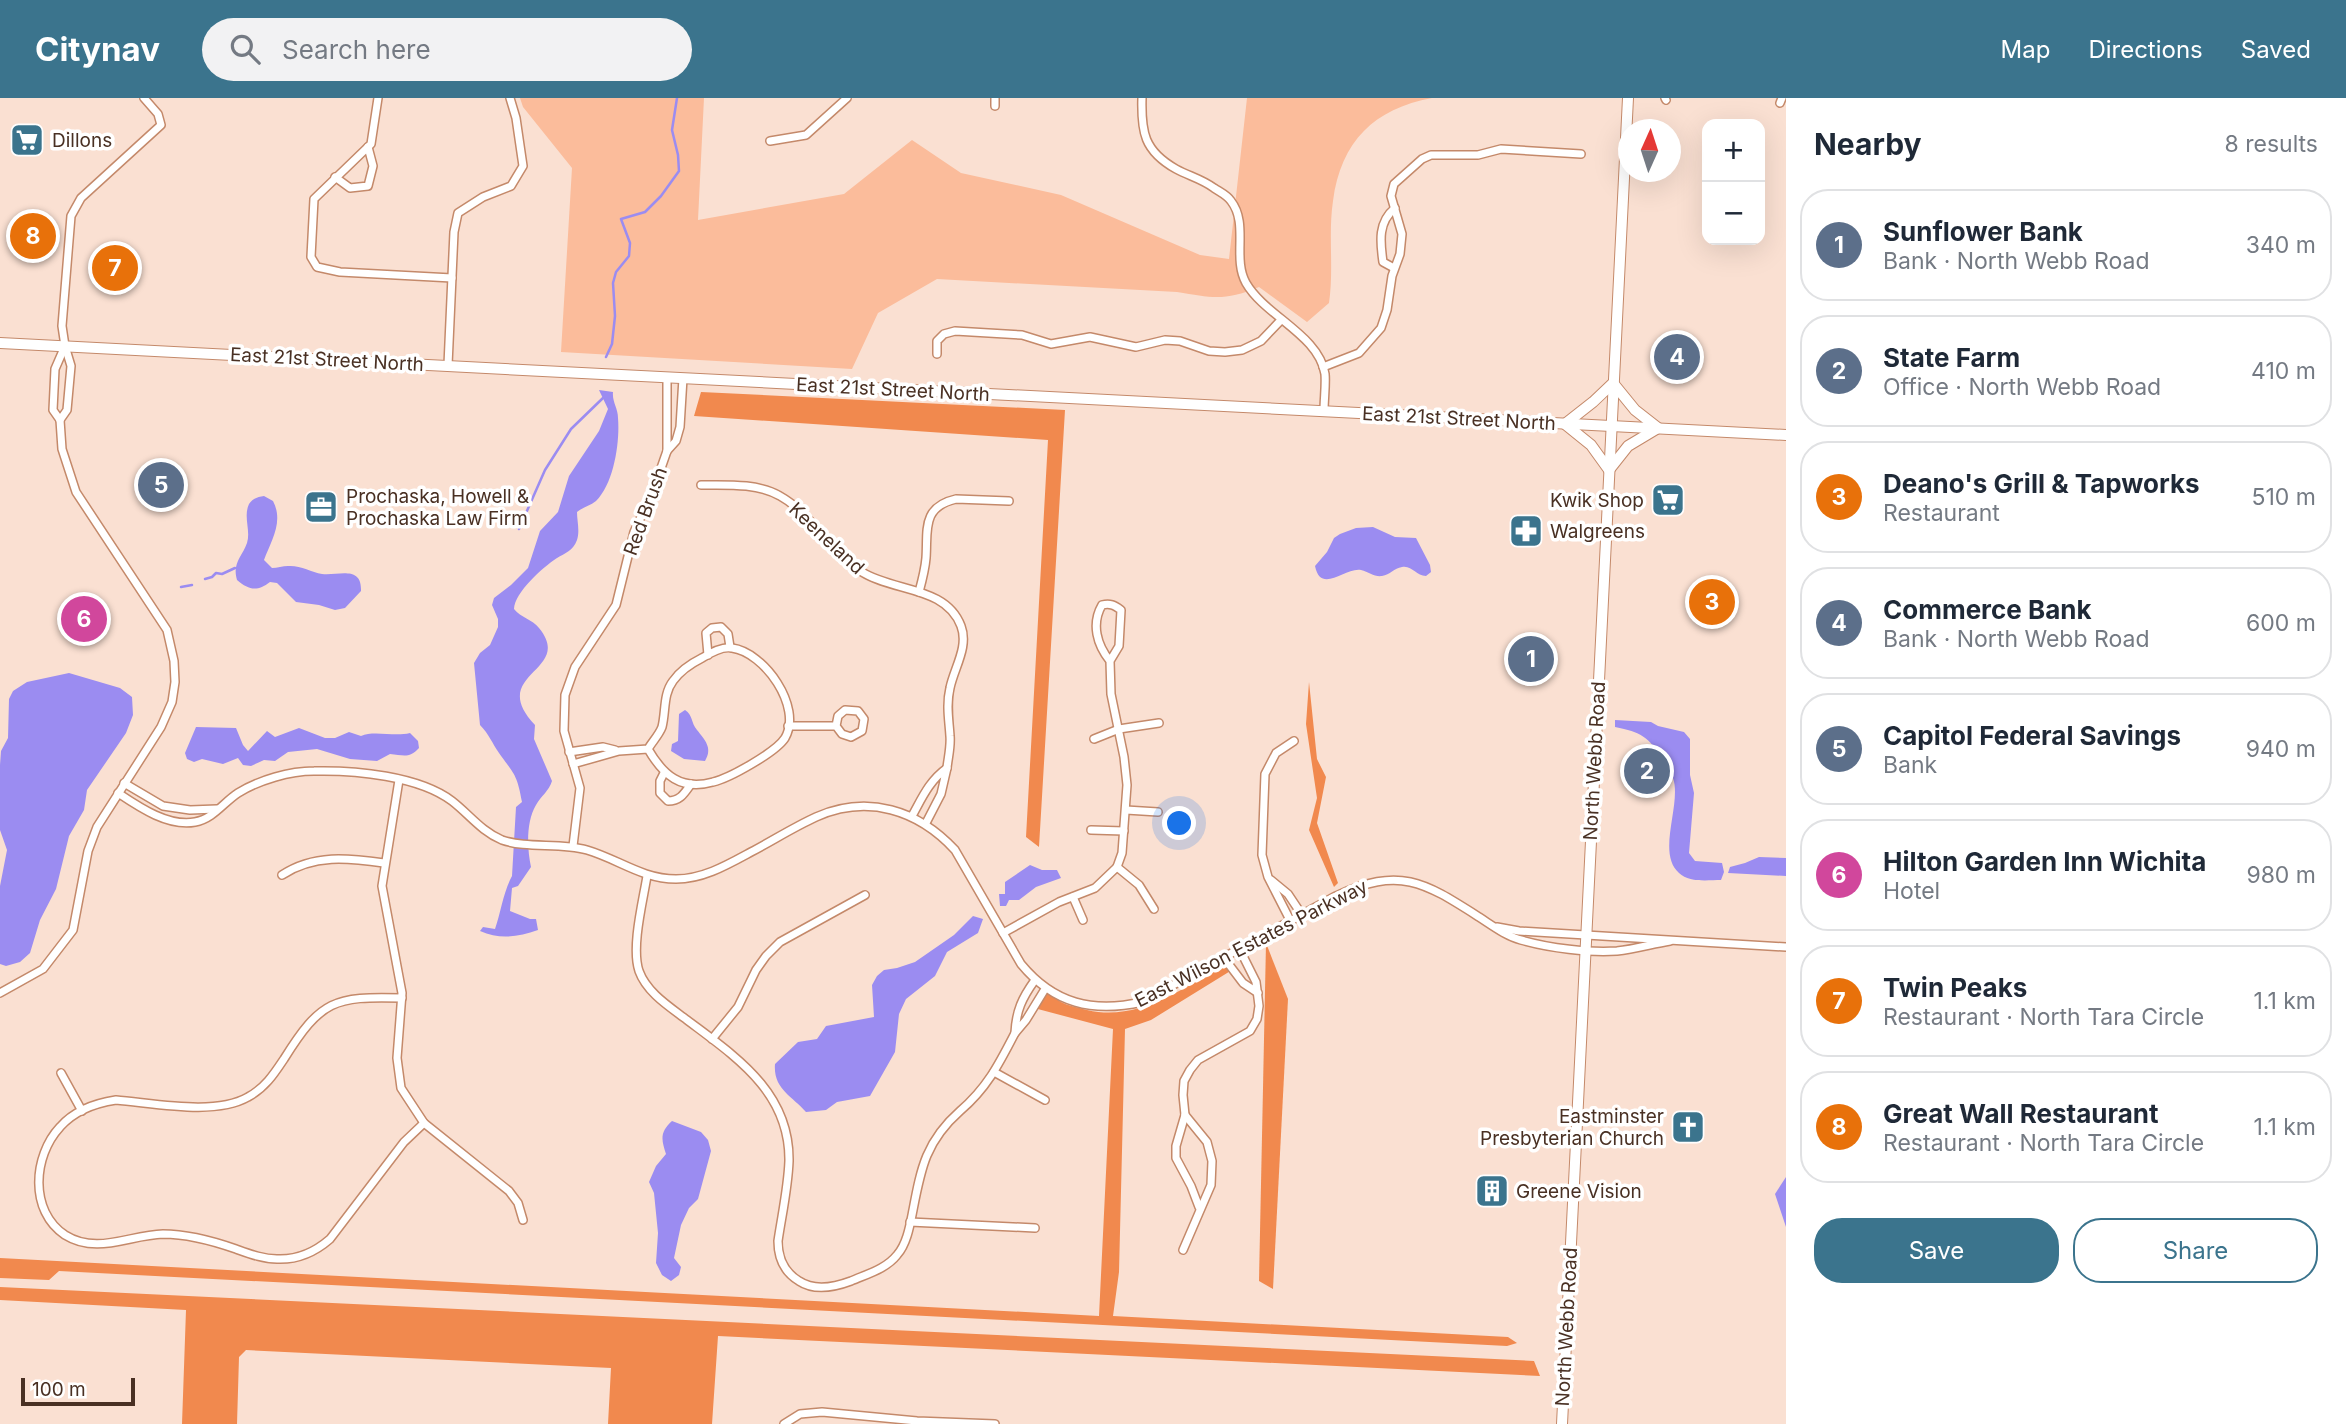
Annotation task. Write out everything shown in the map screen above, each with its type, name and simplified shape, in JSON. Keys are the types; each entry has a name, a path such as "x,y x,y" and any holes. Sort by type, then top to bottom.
{"main road":[{"name":"North Webb Road","path":"1562,1424 1628,98"},
{"name":"East 21st Street North","path":"0,343 1786,435"},
{"path":"1613,383 1634,409 1658,428 1628,446 1609,470 1591,445 1565,424 1594,402 1613,383"}],"street":[{"path":"60,420 67,410 71,366 62,326 71,216 81,198 161,125 158,114 144,98"},
{"path":"378,98 375,130 368,147 314,199 311,257 319,268 340,272 452,278"},
{"path":"448,365 453,232 458,213 483,197 511,186 523,166 516,118 510,98"},
{"path":"770,141 806,135 847,98"},
{"path":"1142,98 1141,126 1152,150 1175,168 1208,183 1230,199 1239,215 1245,281 1263,304 1317,352 1325,374 1324,411"},
{"path":"335,177 350,188 368,186 373,166 368,147"},
{"path":"1323,368 1359,353 1381,328 1394,268 1400,254 1402,234 1391,196 1394,184 1422,159 1431,155 1478,155 1501,149 1581,154"},
{"path":"1394,268 1383,262 1380,242 1384,217 1395,208"},
{"path":"937,354 937,341 944,334 955,331 1022,335 1051,344 1090,337 1136,347 1165,340 1180,341 1209,351 1225,352 1242,350 1261,341 1281,320"},
{"path":"0,993 43,969 73,930 88,850 97,827 161,727 172,702 175,682 167,630 76,492 62,449 60,420 53,410 55,369 65,346"},
{"name":"Red Brush","path":"573,846 579,788 564,730 563,713 575,667 616,605 634,531 653,491 667,451 667,377"},
{"name":"Red Brush","path":"667,451 676,441 680,427 683,378"},
{"name":"Keeneland","path":"701,485 757,488 778,494 809,517 842,556 860,571 886,583 942,600 951,608 962,630 964,643 947,706 950,740 947,768 941,794 926,823"},
{"path":"919,592 926,560 926,528 934,509 956,499 1009,501"},
{"path":"1003,933 1059,902 1095,888 1117,867 1122,853 1126,771 1111,694 1110,661 1119,646 1122,627 1121,610 1115,605 1107,604 1098,612 1097,638 1100,649 1110,661"},
{"path":"708,655 706,633 712,628 721,627 728,634 730,647"},
{"path":"730,647 747,652 761,661 787,703 788,726 784,740 759,759 713,782 691,784 664,773 648,750 661,730 666,696 674,679 693,663 730,647"},
{"path":"845,710 858,711 864,719 862,731 851,737 842,734 836,726 838,716 845,710"},
{"path":"1094,739 1119,729 1159,723"},
{"path":"788,726 836,726"},
{"path":"1291,922 1268,877 1262,855 1265,774 1276,753 1294,741"},
{"path":"569,752 603,747 619,751"},
{"path":"573,764 619,751 648,750"},
{"path":"912,816 928,786 947,768"},
{"name":"East Wilson Estates Parkway","path":"118,793 145,810 186,823 210,817 239,792 292,773 360,773 421,786 452,801 482,829 507,841 573,846 604,856 647,876 680,879 714,871 817,817 856,807 875,807 912,816 941,835 955,850 1021,964 1035,980 1045,989 1078,1003 1095,1006 1121,1007 1142,1002 1359,886 1394,879 1436,890 1493,926 1521,940 1584,950 1617,951 1670,941"},
{"path":"664,773 660,781 660,793 668,801 676,801 691,784"},
{"path":"400,780 382,886 400,972 402,998 397,1073 401,1088 424,1123 509,1191 523,1220"},
{"path":"124,783 163,806 177,809 217,809"},
{"path":"1126,810 1158,811"},
{"path":"1091,830 1124,831"},
{"path":"282,875 307,863 327,859 345,858 384,863"},
{"path":"1117,867 1139,885 1154,909"},
{"path":"647,876 640,924 638,969 656,995 742,1062 764,1085 782,1117 789,1159 778,1253 783,1264 796,1279 814,1287 842,1285 879,1269 899,1253 910,1222 927,1152 939,1132 975,1098 994,1072 1015,1033 1045,989"},
{"path":"1268,877 1288,894 1302,915"},
{"path":"712,1039 738,1007 756,970 780,942 865,895"},
{"path":"1073,897 1083,920"},
{"name":"East Wilson Estates Parkway","path":"1493,926 1670,941"},
{"path":"1670,941 1786,947"},
{"path":"1199,1207 1176,1158 1176,1146 1185,1115 1184,1081 1198,1060 1250,1031 1257,1019 1256,982 1240,950"},
{"path":"1224,958 1243,983 1258,994"},
{"path":"1015,1033 1020,1004 1035,980"},
{"path":"402,998 355,998 326,1008 300,1034 271,1079 247,1098 232,1104 215,1107 116,1100 102,1102 82,1111 61,1125 45,1151 38,1177 41,1203 47,1216 63,1234 93,1245 150,1235 179,1235 259,1257 293,1258 319,1248 330,1239 404,1142 424,1123"},
{"path":"994,1072 1045,1100"},
{"path":"61,1073 82,1111"},
{"path":"1183,1250 1199,1207 1211,1185 1212,1161 1206,1142 1185,1115"},
{"path":"910,1222 1035,1227"},
{"path":"785,1423 800,1414 822,1412 904,1420 995,1424"}],"shaded area":[{"path":"520,98 704,98 698,220 844,194 912,140 961,173 1061,195 1200,255 1229,259 1247,98 1432,98 1393,110 1377,120 1364,131 1344,161 1333,201 1329,303 1307,322 1259,287 1237,295 1219,297 1177,292 937,279 878,313 852,369 561,352 572,168 523,107"},
{"path":"599,390 613,392 618,414 617,450 607,484 596,501 577,512 578,533 573,547 530,581 519,595 514,609 539,628 547,643 547,654 524,683 520,694 523,708 535,725 534,739 552,781 530,819 528,844 531,867 518,886 512,888 510,911 536,919 538,930 516,936 495,936 480,931 483,927 495,929 512,876 516,807 522,802 514,775 480,725 474,663 480,653 490,645 498,627 498,619 492,605 494,598 528,568 540,531 558,512 569,476 599,431 608,409"},
{"path":"701,392 1065,410 1039,847 1026,837 1048,440 694,416"},
{"path":"264,496 273,501 277,524 264,560 272,568 292,566 322,574 353,575 358,578 361,591 345,608 335,610 296,602 277,583 270,582 253,589 237,580 237,565 248,538 247,509 252,500"},
{"path":"1373,527 1395,537 1416,538 1431,572 1423,576 1405,567 1382,576 1361,570 1328,579 1318,574 1315,566 1334,538 1356,528"},
{"path":"69,673 120,688 132,697 133,715 126,733 87,790 84,810 69,836 56,889 40,920 30,953 20,962 6,966 0,964 0,886 7,850 0,830 0,765 1,751 8,738 9,699 13,691 27,682"},
{"path":"1309,682 1317,759 1326,777 1317,823 1338,883 1334,887 1309,830 1317,798 1306,724"},
{"path":"685,710 707,744 705,761 684,759 671,751 672,744 678,741 679,714"},
{"path":"1615,720 1651,722 1684,732 1690,739 1690,775 1694,793 1689,853 1695,861 1722,863 1724,872 1721,880 1688,878 1679,873 1673,864 1669,841 1675,789 1671,773 1648,741 1631,731 1615,727"},
{"path":"196,727 236,728 248,751 267,731 275,737 299,728 325,738 335,738 349,732 361,736 410,733 418,741 419,748 409,755 390,754 377,761 350,759 317,749 288,752 275,761 264,760 251,766 243,765 238,758 223,764 202,759 194,762 187,759 185,753"},
{"path":"1759,857 1786,858 1786,876 1728,873 1730,867"},
{"path":"1030,865 1042,870 1057,870 1061,878 1036,887 1019,900 1009,900 1006,906 1000,906 999,894 1005,894 1005,882"},
{"path":"973,916 983,919 978,933 947,952 935,976 906,999 899,1014 895,1052 870,1096 837,1102 826,1110 806,1112 784,1091 777,1080 775,1064 798,1042 817,1039 826,1026 874,1017 872,985 877,976 884,970 915,962 954,935"},
{"path":"1266,943 1288,999 1273,1289 1259,1281"},
{"path":"1224,966 1232,970 1151,1020 1125,1029 1119,1272 1113,1316 1508,1337 1517,1343 1507,1346 59,1271 49,1280 0,1278 0,1258 1099,1316 1113,1029 1034,1008 1045,989 1060,1001 1087,1010 1124,1011 1158,1001"},
{"path":"672,1121 701,1132 708,1140 711,1151 698,1199 689,1208 681,1225 674,1258 681,1267 679,1275 671,1281 662,1275 656,1263 658,1233 654,1193 649,1182 656,1166 666,1154 663,1136"},
{"path":"1786,1177 1786,1227 1775,1194"},
{"path":"0,1287 1534,1361 1540,1376 718,1336 712,1424 608,1424 611,1368 246,1350 239,1357 237,1424 182,1424 186,1310 0,1300"}],"waterway":[{"path":"606,357 612,344 615,316 613,283 616,272 629,256 630,243 621,219 645,212 661,196 679,171 672,130 677,98"},
{"path":"519,529 545,470 571,429 603,398"},
{"path":"205,579 235,568"},
{"path":"181,587 192,585"}],"place":[{"name":"Dillons","path":"27,140"},
{"name":"Great Wall Restaurant","path":"33,236"},
{"name":"Twin Peaks","path":"115,268"},
{"name":"Commerce Bank","path":"1677,357"},
{"name":"Capitol Federal Savings","path":"161,485"},
{"name":"Kwik Shop","path":"1668,500"},
{"name":"Prochaska, Howell & Prochaska Law Firm","path":"321,507"},
{"name":"Walgreens","path":"1526,531"},
{"name":"Deano's Grill & Tapworks","path":"1712,602"},
{"name":"Hilton Garden Inn Wichita","path":"84,619"},
{"name":"Sunflower Bank","path":"1531,659"},
{"name":"State Farm","path":"1647,771"},
{"name":"Eastminster Presbyterian Church","path":"1688,1127"},
{"name":"Greene Vision","path":"1492,1191"}]}
